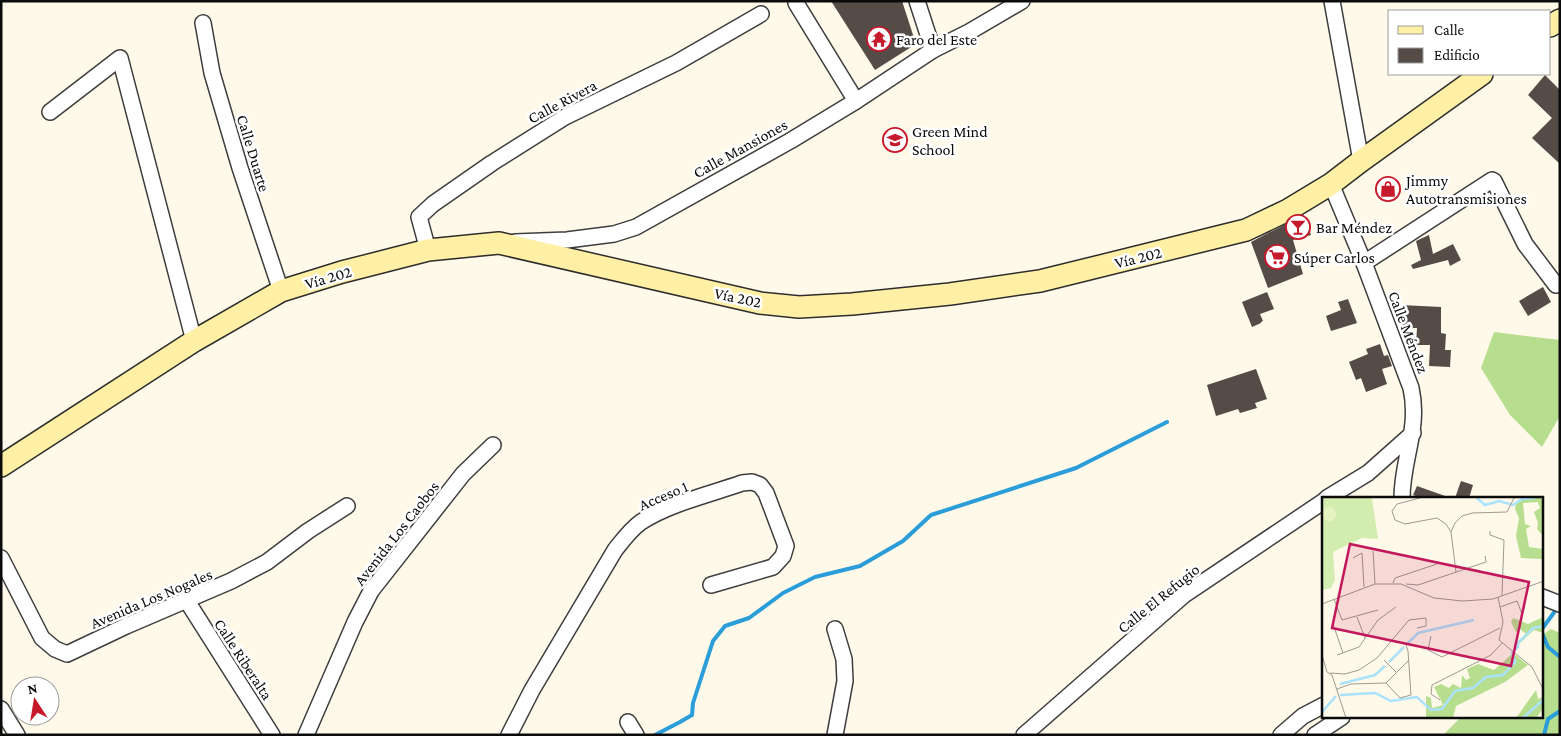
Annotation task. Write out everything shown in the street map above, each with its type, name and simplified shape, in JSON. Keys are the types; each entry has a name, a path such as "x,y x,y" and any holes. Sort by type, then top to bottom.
{"main road":[{"name":"Vía 202","path":"1,466 194,341 280,291 342,272 428,250 498,243 760,303 800,307 852,304 950,294 1040,281 1246,230 1288,210 1331,184 1481,75"}],"street":[{"path":"917,1 933,50"},
{"name":"Calle Mansiones","path":"498,243 567,240 614,234 636,227 790,141 856,101 933,50 969,32 1022,1"},
{"path":"1332,1 1361,161"},
{"path":"796,4 856,101"},
{"name":"Calle Rivera","path":"428,250 420,217 441,199 514,149 566,117 676,63 761,14"},
{"name":"Calle Duarte","path":"203,23 212,73 240,168 280,291"},
{"path":"50,112 120,58 194,341"},
{"path":"1364,262 1492,180 1527,246 1556,285"},
{"name":"Calle Méndez","path":"1331,184 1364,262 1411,388 1415,405 1413,433 1402,483 1402,497"},
{"path":"1329,497 1368,473 1413,433"},
{"name":"Avenida Los Caobos","path":"306,735 355,622 371,591 463,474 493,445"},
{"name":"Acceso 1","path":"509,735 532,690 615,550 627,534 658,512 742,484 752,482 760,485 766,492 786,546 783,556 773,567 711,585"},
{"name":"Calle El Refugio","path":"1024,735 1184,595 1322,502"},
{"name":"Avenida Los Nogales","path":"1,558 42,638 55,650 67,654 126,626 232,582 267,562 347,506"},
{"path":"1544,597 1560,604"},
{"name":"Calle Riberalta","path":"187,601 272,735"},
{"path":"835,735 845,680 844,659 836,629"},
{"path":"1281,735 1303,716 1322,706"},
{"path":"1,709 17,735"},
{"path":"1315,735 1340,718"},
{"path":"628,722 636,735"}],"green space":[{"path":"1494,332 1560,340 1560,416 1542,447 1510,415 1481,368"},
{"path":"1551,629 1560,633 1560,735 1443,735 1460,718 1544,718 1544,634"}],"building":[{"path":"831,1 902,1 916,44 875,70"},
{"path":"1545,75 1560,90 1560,164 1532,138 1552,118 1528,95"},
{"name":"Súper Carlos","path":"1303,215 1311,235 1293,240 1303,274 1268,288 1251,242"},
{"path":"1429,235 1433,254 1453,244 1461,260 1450,266 1448,260 1413,269 1411,265 1421,260 1416,241"},
{"path":"1543,287 1551,302 1528,316 1519,301"},
{"path":"1267,292 1274,309 1260,314 1263,321 1252,327 1242,302"},
{"path":"1348,299 1357,323 1331,331 1326,316 1341,310 1338,302"},
{"path":"1401,305 1441,307 1441,333 1446,334 1445,350 1451,350 1450,367 1429,366 1430,345 1416,345 1417,328 1401,328"},
{"path":"1380,344 1384,356 1388,355 1392,366 1382,369 1387,384 1366,392 1361,378 1356,380 1349,362 1368,354 1366,349"},
{"path":"1256,369 1267,399 1255,403 1257,408 1240,413 1238,409 1216,416 1207,385"},
{"path":"1461,481 1473,485 1469,497 1455,497"},
{"path":"1417,486 1448,497 1419,497 1413,495"}],"waterway":[{"path":"655,735 692,715 693,703 713,641 725,626 749,618 783,593 815,577 860,566 903,541 931,515 1076,468 1167,422"},
{"path":"1544,626 1558,607"},
{"path":"1544,638 1548,647 1560,657"},
{"path":"1544,735 1548,719 1560,711"}],"place":[{"name":"Faro del Este","path":"879,39"},
{"name":"Green Mind School","path":"895,140"},
{"name":"Jimmy Autotransmisiones","path":"1388,189"},
{"name":"Bar Méndez","path":"1298,227"},
{"name":"Súper Carlos","path":"1277,257"}]}
